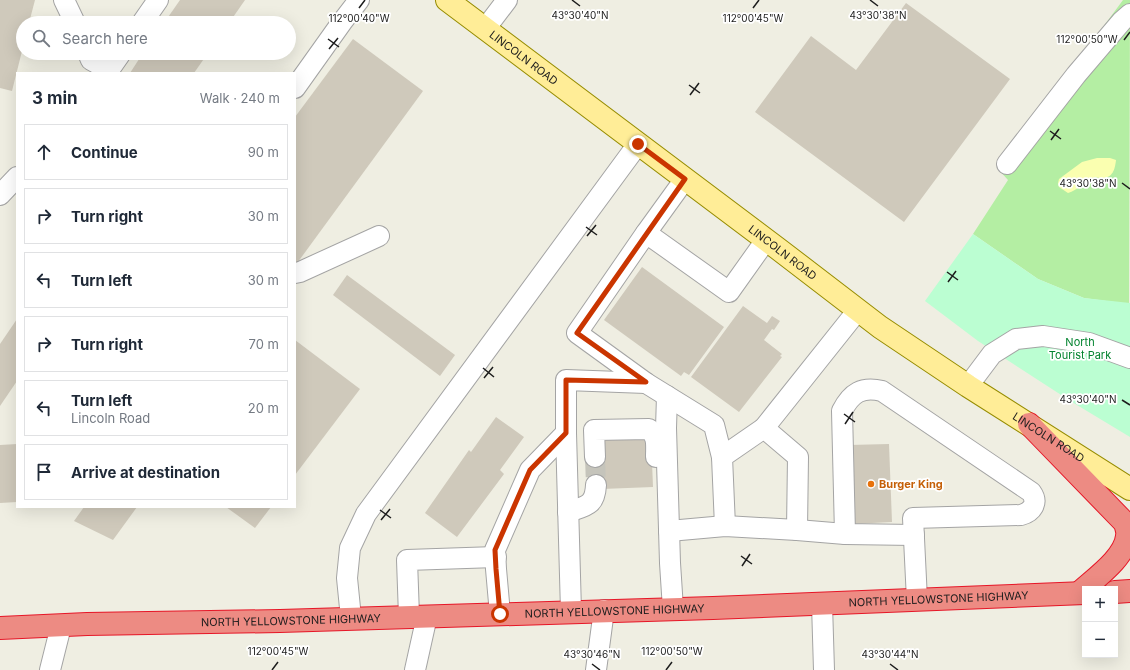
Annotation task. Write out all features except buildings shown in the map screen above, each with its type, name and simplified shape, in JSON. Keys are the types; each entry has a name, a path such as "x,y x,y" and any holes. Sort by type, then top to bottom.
{"highway":[{"path":"1029,424 1125,523 1128,535 1124,547 1114,561 1089,586"},
{"path":"1118,592 1130,591"},
{"name":"NORTH YELLOWSTONE HIGHWAY","path":"0,628 87,624 673,609 1082,593"}],"main road":[{"name":"LINCOLN ROAD","path":"447,0 880,327 968,386 1130,489"}],"street":[{"path":"64,0 72,16"},
{"path":"147,16 158,0"},
{"path":"485,29 507,0"},
{"path":"296,87 356,4"},
{"path":"1007,164 1076,76 1122,21 1130,14"},
{"path":"91,60 108,72 116,60"},
{"path":"351,618 347,578 350,548 366,514 638,144"},
{"path":"0,195 16,178"},
{"path":"685,179 577,333 646,382 714,425 722,457 725,526"},
{"path":"646,233 729,292 766,240"},
{"path":"296,273 379,236"},
{"path":"722,457 764,428 858,310"},
{"path":"968,386 992,354 1016,339 1043,336 1089,343 1130,358"},
{"path":"570,611 566,380 646,382"},
{"path":"845,534 842,411 847,401 855,394 864,390 874,389 882,391 1031,492 1035,500 1033,507 1029,512 1021,515 913,518 917,600"},
{"path":"667,396 666,428 668,507 673,609"},
{"path":"764,428 798,457 797,530"},
{"path":"595,457 594,430 649,429 654,434 656,440 656,498 668,507"},
{"path":"500,614 495,550 530,470 566,433"},
{"path":"568,512 588,505 595,495 596,485"},
{"path":"669,531 725,526 845,534 914,535"},
{"path":"415,670 418,616 407,560 496,557"},
{"path":"822,604 824,670"},
{"path":"596,670 604,610"},
{"path":"50,670 61,626"}],"shaded area":[{"path":"1123,0 1130,0 1129,304 1084,298 1038,279 973,234 1008,180 998,169"}],"sand":[{"path":"1097,158 1110,158 1116,160 1114,170 1111,175 1106,178 1093,178 1068,193 1059,187 1059,179 1082,162"}],"green space":[{"name":"North Tourist Park","path":"973,234 1038,279 1084,298 1130,303 1130,437 1072,402 978,341 925,301"}],"tunnel":[{"path":"595,457 596,485"}],"place":[{"name":"Burger King","path":"871,484"}],"route":[{"path":"500,614 495,550 530,470 566,433 566,380 646,382 577,333 685,179 638,144"}]}
